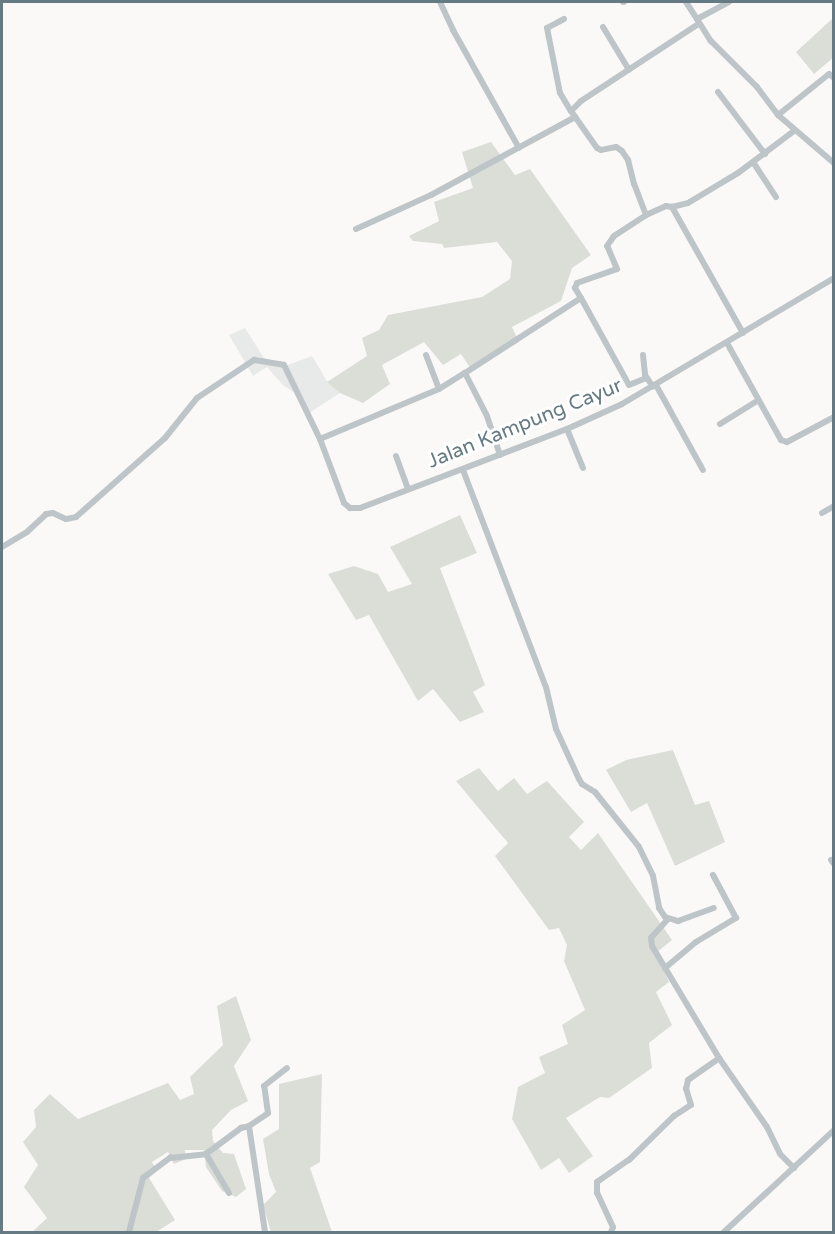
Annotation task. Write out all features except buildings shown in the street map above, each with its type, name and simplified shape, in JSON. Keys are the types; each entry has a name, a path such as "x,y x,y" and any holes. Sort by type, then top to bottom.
{"street":[{"path":"440,2 453,30 519,148"},
{"path":"686,2 697,22 757,87 778,116 834,163"},
{"path":"356,229 394,213 519,148 573,114 581,100 729,2"},
{"path":"564,19 547,28 560,93 599,150 614,146 622,151 628,160 646,215"},
{"path":"603,27 629,70"},
{"path":"778,116 832,74"},
{"path":"718,92 765,154"},
{"path":"646,378 629,385 580,298 575,288 577,283 617,269 608,251 609,242 646,215 666,206 672,207 688,203 765,154 795,130"},
{"path":"753,162 776,197"},
{"path":"672,207 743,333"},
{"name":"Jalan Kampung Cayur","path":"320,439 344,503 350,508 360,508 567,429 654,386 834,278"},
{"path":"2,547 27,532 46,514 53,513 66,519 76,517 165,438 197,398 259,359 281,364 296,385 320,439 439,389 580,298"},
{"path":"728,343 757,401 783,441 834,417"},
{"path":"426,355 439,389"},
{"path":"643,355 646,378 654,386 703,470"},
{"path":"465,373 487,416 500,455"},
{"path":"720,424 757,401"},
{"path":"567,429 583,468"},
{"path":"396,456 408,489"},
{"path":"463,470 546,687 556,729 572,765 582,784 595,792 639,846 656,883 659,908 668,919"},
{"path":"822,513 834,506"},
{"path":"665,968 696,942 736,918 714,875"},
{"path":"714,908 686,919 668,919 650,939 720,1058 750,1101 780,1154 790,1164"},
{"path":"610,1233 613,1227 597,1193 597,1182 629,1160 674,1116 691,1105 686,1083 720,1058"},
{"path":"129,1233 143,1178 170,1158 206,1154 241,1128 249,1126 268,1113 264,1086 287,1068"},
{"path":"249,1126 265,1233"},
{"path":"724,1233 790,1164 834,1130"},
{"path":"206,1154 229,1193"}],"shaded area":[{"path":"833,18 833,58 814,74 796,52"},
{"path":"491,142 515,175 530,169 591,255 572,268 561,301 512,327 519,342 471,369 461,354 443,365 424,342 382,365 390,384 363,403 340,393 327,382 367,356 362,338 379,330 388,315 482,297 510,279 512,261 497,242 444,248 442,244 413,241 409,236 439,221 434,202 473,188 462,152"},
{"path":"245,328 264,358 288,365 312,356 327,381 340,393 309,413 298,395 283,385 267,367 253,376 229,335"},
{"path":"460,515 477,553 440,568 485,685 473,692 484,712 460,722 433,689 418,701 369,615 356,620 328,574 354,566 378,574 388,592 412,584 390,547"},
{"path":"673,750 695,805 709,801 725,842 675,866 647,803 631,812 606,770 626,760"},
{"path":"479,768 498,791 514,778 527,794 547,781 584,822 569,837 581,850 598,833 672,940 656,953 669,982 656,992 672,1025 649,1043 652,1068 609,1098 600,1097 566,1118 593,1156 569,1173 559,1158 541,1170 512,1119 518,1087 545,1073 539,1057 568,1044 562,1025 585,1010 564,961 567,945 559,928 549,930 495,856 508,843 456,781"},
{"path":"236,996 251,1040 234,1066 248,1101 231,1110 212,1130 213,1141 223,1153 234,1154 246,1189 236,1197 222,1191 206,1167 204,1150 185,1150 186,1159 174,1164 168,1152 152,1162 157,1170 149,1178 175,1220 156,1232 32,1232 47,1218 24,1187 38,1165 23,1142 36,1127 34,1110 50,1094 78,1119 168,1083 180,1100 194,1094 190,1077 223,1045 217,1006"},
{"path":"322,1074 320,1162 310,1168 332,1232 271,1232 263,1205 276,1192 269,1174 263,1139 279,1129 279,1084"}]}
